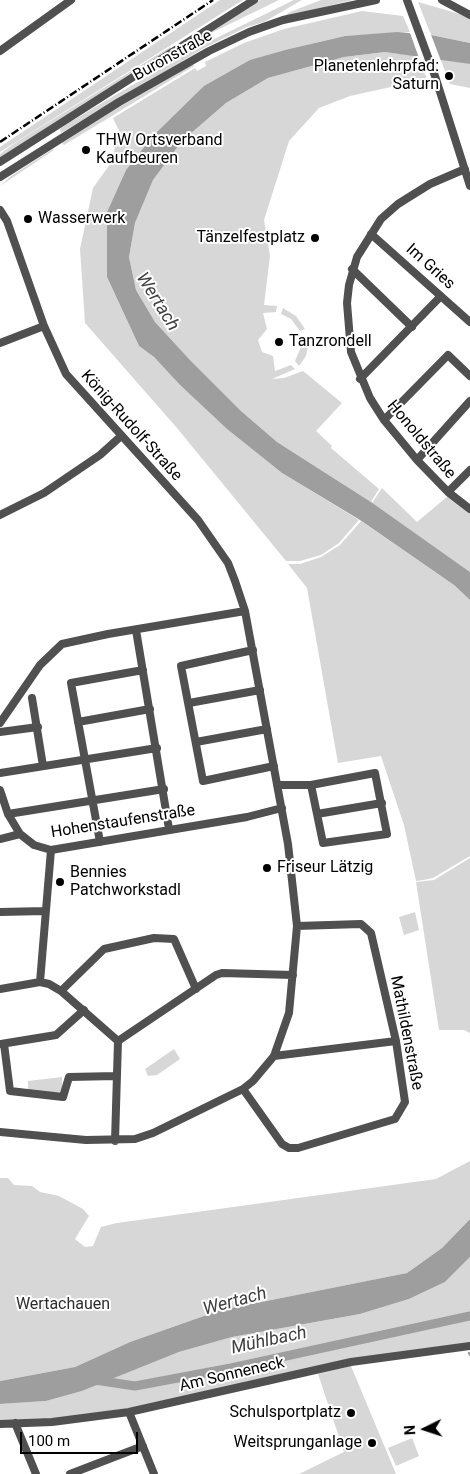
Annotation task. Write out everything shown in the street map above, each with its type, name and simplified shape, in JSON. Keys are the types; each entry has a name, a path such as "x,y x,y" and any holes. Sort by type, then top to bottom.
{"street":[{"path":"0,50 71,0"},
{"name":"Buronstraße","path":"0,162 254,0"},
{"name":"Buronstraße","path":"0,177 119,102 208,51 241,35 283,20 376,0"},
{"path":"407,0 435,76 470,186"},
{"path":"442,0 470,14"},
{"name":"Honoldstraße","path":"465,169 430,184 406,199 381,219 362,247 352,269 347,304 351,352 360,379 384,420 417,460 448,492 470,509"},
{"name":"König-Rudolf-Straße","path":"0,210 7,222 44,326 66,374 120,436 198,520 228,563 245,610 253,650 282,808 294,884 297,926 289,1013 274,1056 253,1081 243,1089 153,1133 135,1139 115,1141 0,1132"},
{"name":"Im Gries","path":"371,234 470,322"},
{"path":"352,269 412,327"},
{"path":"360,379 441,296"},
{"path":"0,344 44,326"},
{"path":"384,420 448,355 470,376"},
{"path":"417,460 470,401"},
{"path":"0,516 44,494 100,455 120,436"},
{"path":"448,492 470,470"},
{"path":"0,723 40,665 62,644 245,610"},
{"path":"136,630 170,829"},
{"path":"253,650 181,666 202,781 274,766"},
{"path":"100,842 71,684 143,670"},
{"path":"189,703 260,690"},
{"path":"32,698 44,766"},
{"path":"78,722 150,710"},
{"path":"0,732 38,727"},
{"path":"196,742 267,729"},
{"path":"0,773 157,748"},
{"path":"277,785 311,784 375,773 387,834 323,844 311,784"},
{"path":"8,814 164,789"},
{"name":"Hohenstaufenstraße","path":"0,790 8,814 20,834 34,845 51,850 247,817 282,808"},
{"path":"316,814 382,804"},
{"path":"0,840 20,834"},
{"path":"40,982 44,911 51,850"},
{"path":"0,912 44,911"},
{"name":"Mathildenstraße","path":"243,1089 282,1144 288,1148 298,1148 395,1119 405,1102 404,1080 371,933 367,927 361,924 297,926"},
{"path":"62,991 104,949 154,938 174,939 196,989"},
{"path":"118,1041 222,973 293,975"},
{"path":"0,989 40,982 62,991 118,1041"},
{"path":"84,1010 56,1035 2,1044 10,1091 62,1097 69,1078 116,1076"},
{"path":"115,1141 118,1041"},
{"path":"274,1056 396,1041"},
{"name":"Am Sonneneck","path":"0,1424 52,1422 129,1412 351,1362 470,1346"},
{"path":"129,1412 154,1474"},
{"path":"15,1423 36,1474"},
{"path":"70,1474 143,1446"}],"green space":[{"path":"220,0 243,0 0,152 0,147"},
{"path":"260,0 279,0 209,34 214,29"},
{"path":"294,0 302,0 264,22 247,27 206,47 61,133 60,129 67,124 204,44"},
{"path":"321,0 353,0 283,17 290,12"},
{"path":"418,2 470,17 470,43 431,35"},
{"path":"362,11 403,16 410,32 345,36 289,49 153,136 126,170 107,212 107,277 139,346 154,357 180,385 227,429 282,473 359,520 339,543 321,555 300,561 286,561 177,428 85,323 80,249 93,188 113,160 115,146 120,133 113,118 195,68 197,71 206,66 205,62 244,43 284,29"},
{"path":"170,47 171,49 0,158 0,154 15,143"},
{"path":"385,52 418,56 427,79 350,96 319,108 289,141 264,220 270,256 264,305 277,306 276,312 263,313 267,329 258,340 262,352 273,356 275,371 291,365 295,369 272,379 284,378 303,371 342,403 316,431 332,446 331,448 379,489 371,502 277,442 241,411 190,360 155,322 136,290 129,257 135,223 153,180 182,141 226,103 268,78 344,57"},
{"path":"440,58 470,64 470,88 450,84"},
{"path":"193,64 194,66 64,145 62,143 120,105"},
{"path":"54,150 0,186 11,176"},
{"path":"283,308 296,316 305,329 300,331 291,319 281,314"},
{"path":"301,336 307,336 308,346 306,356 299,366 295,361 301,347"},
{"path":"382,488 417,522 448,496 470,513 470,572 372,503"},
{"path":"361,521 454,585 470,600 470,856 433,878 423,880 416,881 404,825 381,756 338,763 307,588 288,564 300,564 321,557 340,545"},
{"path":"470,858 470,1033 464,1030 439,1030 416,882 434,880"},
{"path":"415,912 419,930 404,935 399,917"},
{"path":"174,1049 180,1059 157,1075 148,1076 145,1069"},
{"path":"62,1077 62,1091 59,1093 28,1090 28,1081"},
{"name":"Wertachauen","path":"470,1161 470,1219 442,1248 407,1273 221,1310 130,1342 75,1367 0,1381 0,1178 8,1178 14,1185 32,1186 40,1192 59,1196 83,1209 89,1216 75,1239 85,1247 93,1246 101,1227 117,1223 436,1179"},
{"path":"470,1257 470,1343 129,1408 51,1419 0,1422 0,1404 46,1401 82,1391 179,1352 232,1337 360,1314 409,1299 445,1282"},
{"name":"Schulsportplatz","path":"351,1366 396,1474 299,1474 344,1452 318,1374"},
{"path":"412,1438 419,1456 396,1466 388,1448"}],"shaded area":[{"path":"397,32 431,35 470,43 470,64 385,52 344,57 268,78 226,103 182,141 153,180 135,223 129,257 136,290 155,322 190,360 241,411 277,442 371,502 470,572 470,600 454,585 360,520 282,473 227,429 180,385 154,357 139,346 107,277 107,212 126,170 153,136 204,86 250,60 289,49 345,36"},
{"path":"470,1219 470,1257 445,1282 409,1299 360,1314 232,1337 179,1352 82,1391 46,1401 0,1404 0,1381 75,1367 130,1342 221,1310 407,1273 442,1248"}],"pier":[{"path":"409,30 430,32 441,61 419,58"}],"waterway":[{"name":"Mühlbach","path":"95,1380 135,1386 231,1368 470,1316"}],"railway":[{"path":"0,142 213,0"}],"place":[{"name":"Planetenlehrpfad: Saturn","path":"449,76"},
{"name":"THW Ortsverband Kaufbeuren","path":"86,150"},
{"name":"Wasserwerk","path":"28,219"},
{"name":"Tänzelfestplatz","path":"315,238"},
{"name":"Tanzrondell","path":"279,342"},
{"name":"Friseur Lätzig","path":"267,868"},
{"name":"Bennies Patchworkstadl","path":"60,882"},
{"name":"Schulsportplatz","path":"351,1413"},
{"name":"Weitsprunganlage","path":"372,1443"}],"water label":[{"name":"Wertach","path":"157,302"},
{"name":"Wertach","path":"235,1302"}]}
